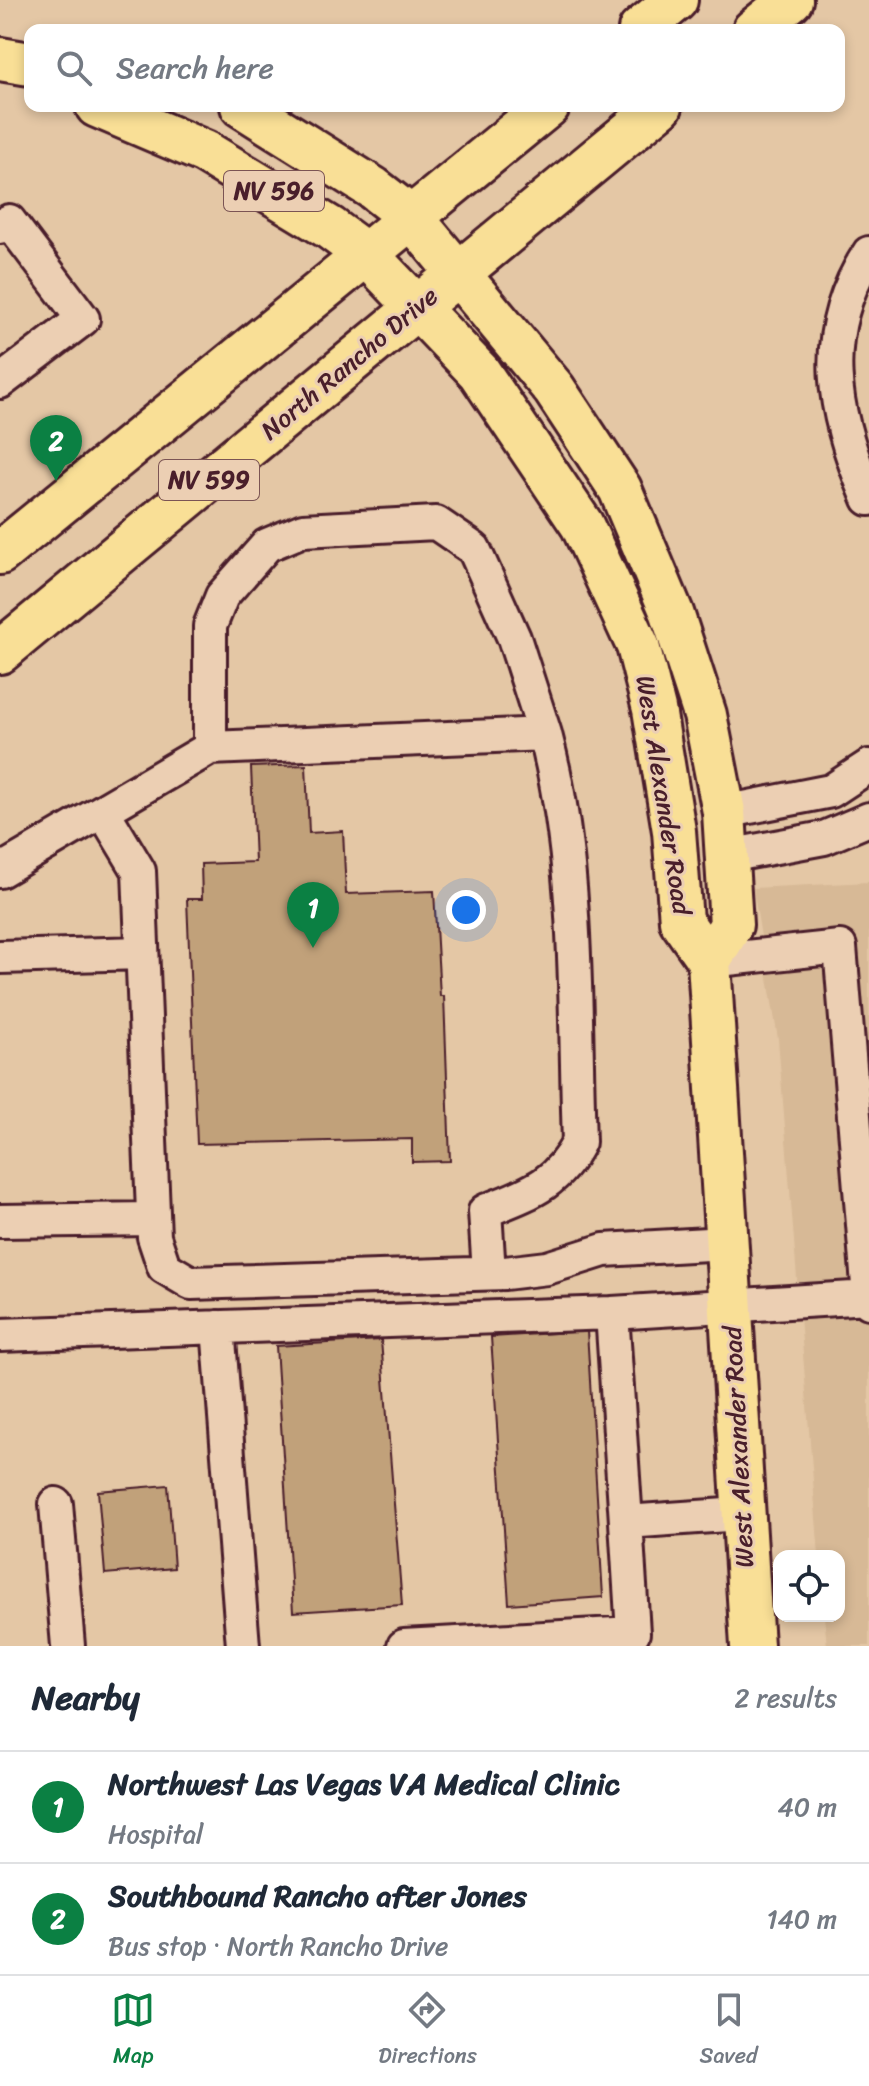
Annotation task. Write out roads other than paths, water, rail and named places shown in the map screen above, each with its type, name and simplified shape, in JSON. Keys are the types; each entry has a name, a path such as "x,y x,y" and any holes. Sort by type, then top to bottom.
{"main road":[{"path":"647,24 676,0"},
{"path":"761,24 791,0"},
{"path":"0,59 24,63"},
{"name":"NV 596","path":"111,112 205,152 271,189 368,256 417,307"},
{"name":"NV 596","path":"252,112 350,173 413,219 459,271"},
{"name":"NV 599","path":"0,553 541,112"},
{"name":"North Rancho Drive","path":"0,652 654,112"},
{"name":"West Alexander Road","path":"459,271 554,389 620,489 672,613 701,701 724,812 731,925 709,961"},
{"name":"West Alexander Road","path":"417,307 479,372 582,525 638,646 654,709 674,831 681,921 709,961 741,1514 752,1646"}],"street":[{"path":"0,227 9,221 83,319 0,382"},
{"path":"869,253 850,283 835,357 837,403 847,449 869,499"},
{"path":"210,748 210,626 222,596 267,545 303,530 436,523 474,549 514,638 562,796 568,847 579,1142 566,1167 540,1188 485,1211 489,1273"},
{"path":"0,871 210,748 545,734"},
{"path":"724,812 831,791 869,766"},
{"path":"103,811 139,871 154,1237 164,1267 191,1283 489,1273 547,1268 604,1250 725,1243"},
{"path":"728,856 824,838 869,819"},
{"path":"0,1335 612,1313 869,1300 854,946 709,961"},
{"path":"0,957 142,953"},
{"path":"0,1221 153,1219"},
{"path":"404,1646 633,1633 612,1313"},
{"path":"218,1327 243,1646"},
{"path":"56,1504 68,1646"},
{"path":"626,1522 741,1514"}],"place":[{"name":"Southbound Rancho after Jones","path":"56,481"},
{"name":"Northwest Las Vegas VA Medical Clinic","path":"313,948"}]}
